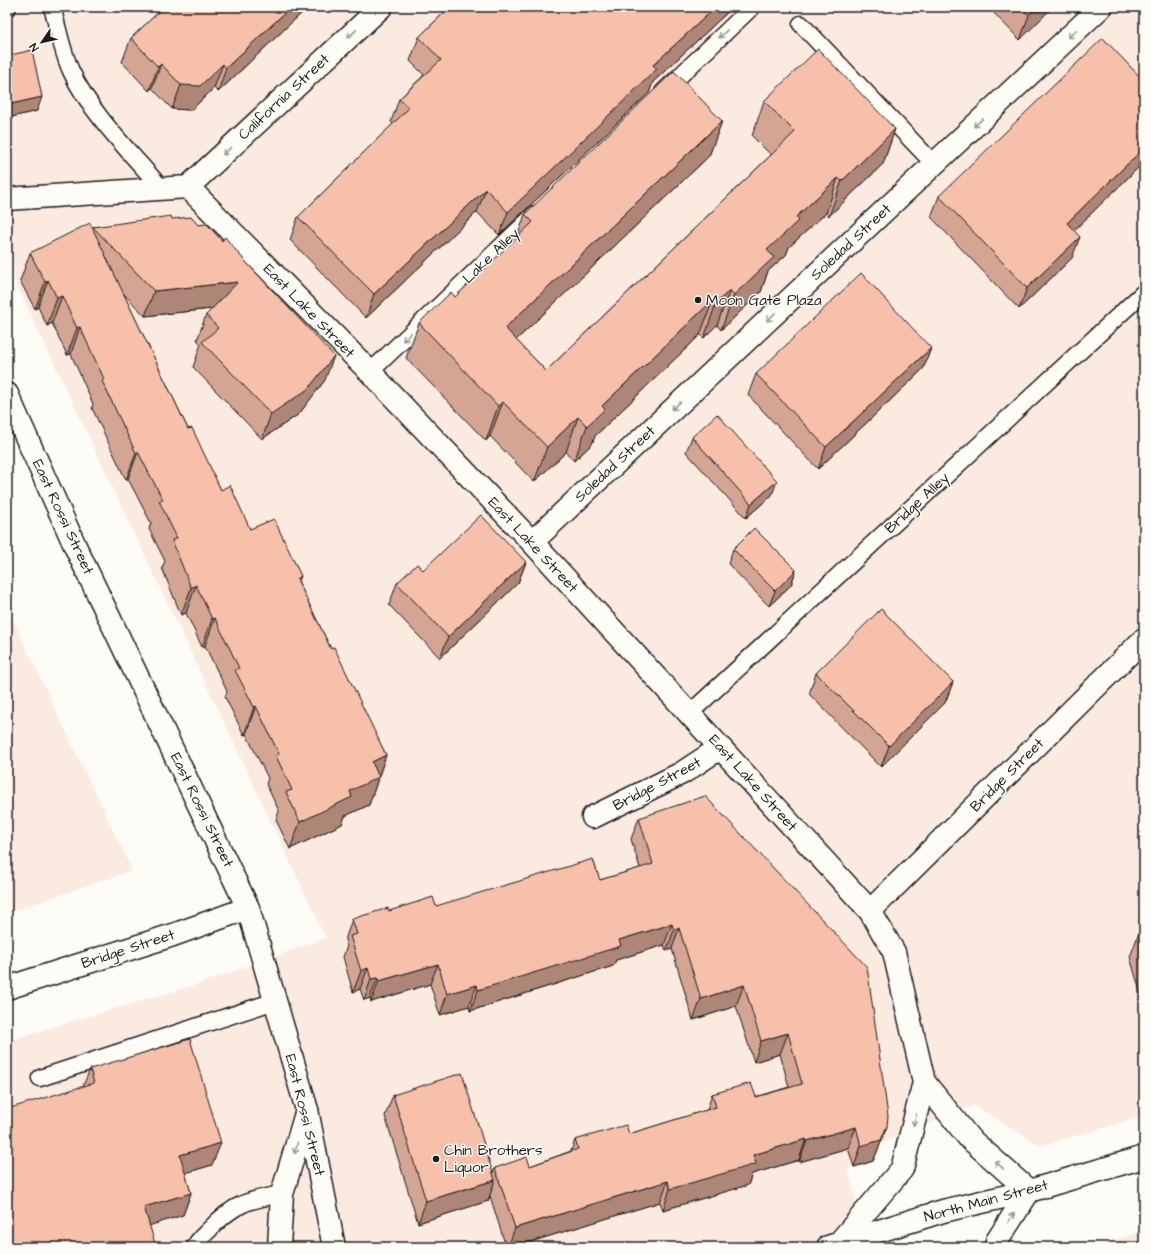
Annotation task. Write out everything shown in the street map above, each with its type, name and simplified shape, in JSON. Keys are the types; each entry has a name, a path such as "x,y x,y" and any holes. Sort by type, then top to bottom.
{"street":[{"name":"California Street","path":"188,187 381,7"},
{"name":"Soledad Street","path":"532,542 1101,7"},
{"path":"7,199 188,187"},
{"name":"East Lake Street","path":"188,187 370,372 532,542 870,911 894,952 924,1082 969,1138 1029,1190"},
{"name":"East Rossi Street","path":"7,394 76,548 248,908 307,1110 334,1247"},
{"name":"Bridge Street","path":"870,911 1144,639"},
{"name":"Bridge Street","path":"592,817 682,773 720,748"},
{"name":"Bridge Street","path":"7,988 173,935 248,908"},
{"name":"East Lake Street","path":"838,1246 902,1169 924,1082"},
{"path":"279,1247 282,1194 307,1110"},
{"name":"North Main Street","path":"838,1246 943,1211 1029,1190 1144,1157"},
{"path":"996,1247 997,1241 1029,1190"}],"lane":[{"path":"52,7 64,53 77,84 100,116 162,189"},
{"path":"655,100 752,7"},
{"path":"801,24 934,164"},
{"name":"Lake Alley","path":"370,372 546,203"},
{"name":"Bridge Alley","path":"689,714 1144,292"},
{"path":"40,1078 275,1001"},
{"path":"195,1247 216,1222 236,1206 255,1199 282,1194"}],"shaded area":[{"path":"7,7 1144,7 1144,1116 1041,1146 974,1105 882,1143 875,1162 848,1169 867,1247 7,1247 7,1041 201,983 326,938 15,281 7,207"},
{"path":"7,608 132,870 7,913"},
{"path":"1144,1231 1144,1247 1092,1247"}],"building":[{"path":"164,7 291,7 226,68 223,64 200,86 181,85 161,64 158,67 131,38"},
{"path":"450,7 716,7 653,65 657,69 508,212 486,189 374,294 298,217 409,108 399,99 441,60 419,37"},
{"path":"1021,7 1037,7 1029,15"},
{"path":"1103,38 1144,81 1144,148 1067,223 1080,237 1027,288 939,196"},
{"path":"818,49 895,129 842,181 838,178 796,217 799,220 767,250 774,257 734,295 730,290 716,303 713,300 602,406 605,409 587,426 578,417 547,447 503,402 498,406 419,323 451,292 455,297 533,222 525,214 674,71 722,121 505,328 546,371 795,132 764,101"},
{"path":"32,50 42,97 11,104 7,86 7,56"},
{"path":"171,216 172,219 191,217 198,225 207,224 222,241 225,237 244,260 334,356 308,389 271,414 202,342 218,328 206,315 238,282 154,291 93,227"},
{"path":"90,223 188,429 192,428 221,490 230,485 250,529 274,519 301,576 297,579 331,649 334,647 386,755 372,762 379,777 350,791 352,797 300,822 286,792 292,790 276,756 279,754 256,706 254,707 235,670 239,668 215,618 212,619 196,585 191,588 172,540 177,538 159,501 163,500 138,452 136,453 102,381 104,379 80,327 77,328 62,296 57,298 48,280 45,282 30,253"},
{"path":"861,273 931,348 826,447 756,374"},
{"path":"717,414 777,481 751,504 692,437"},
{"path":"481,515 526,562 448,637 397,583 417,564 423,570"},
{"path":"754,528 796,570 775,591 733,549"},
{"path":"881,609 953,682 889,746 816,673"},
{"path":"705,796 867,967 888,1116 887,1126 881,1140 861,1146 856,1127 807,1141 806,1139 753,1155 756,1164 670,1189 668,1181 515,1228 495,1168 527,1157 530,1166 578,1149 575,1140 626,1125 629,1134 716,1107 712,1094 751,1083 756,1097 802,1084 788,1033 761,1041 744,985 701,999 679,928 674,930 672,924 619,940 621,946 478,990 477,985 447,994 438,964 379,981 378,978 371,979 368,968 361,971 350,936 357,934 352,919 388,908 389,911 433,897 436,906 593,859 600,880 653,864 639,818"},
{"path":"1144,929 1144,945 1140,930"},
{"path":"190,1039 221,1143 180,1155 191,1193 144,1207 156,1247 7,1247 7,1109 94,1083 90,1069"},
{"name":"Chin Brothers Liquor","path":"462,1073 495,1180 426,1201 393,1095"}],"place":[{"name":"Moon Gate Plaza","path":"698,300"},
{"name":"Chin Brothers Liquor","path":"436,1159"}]}
